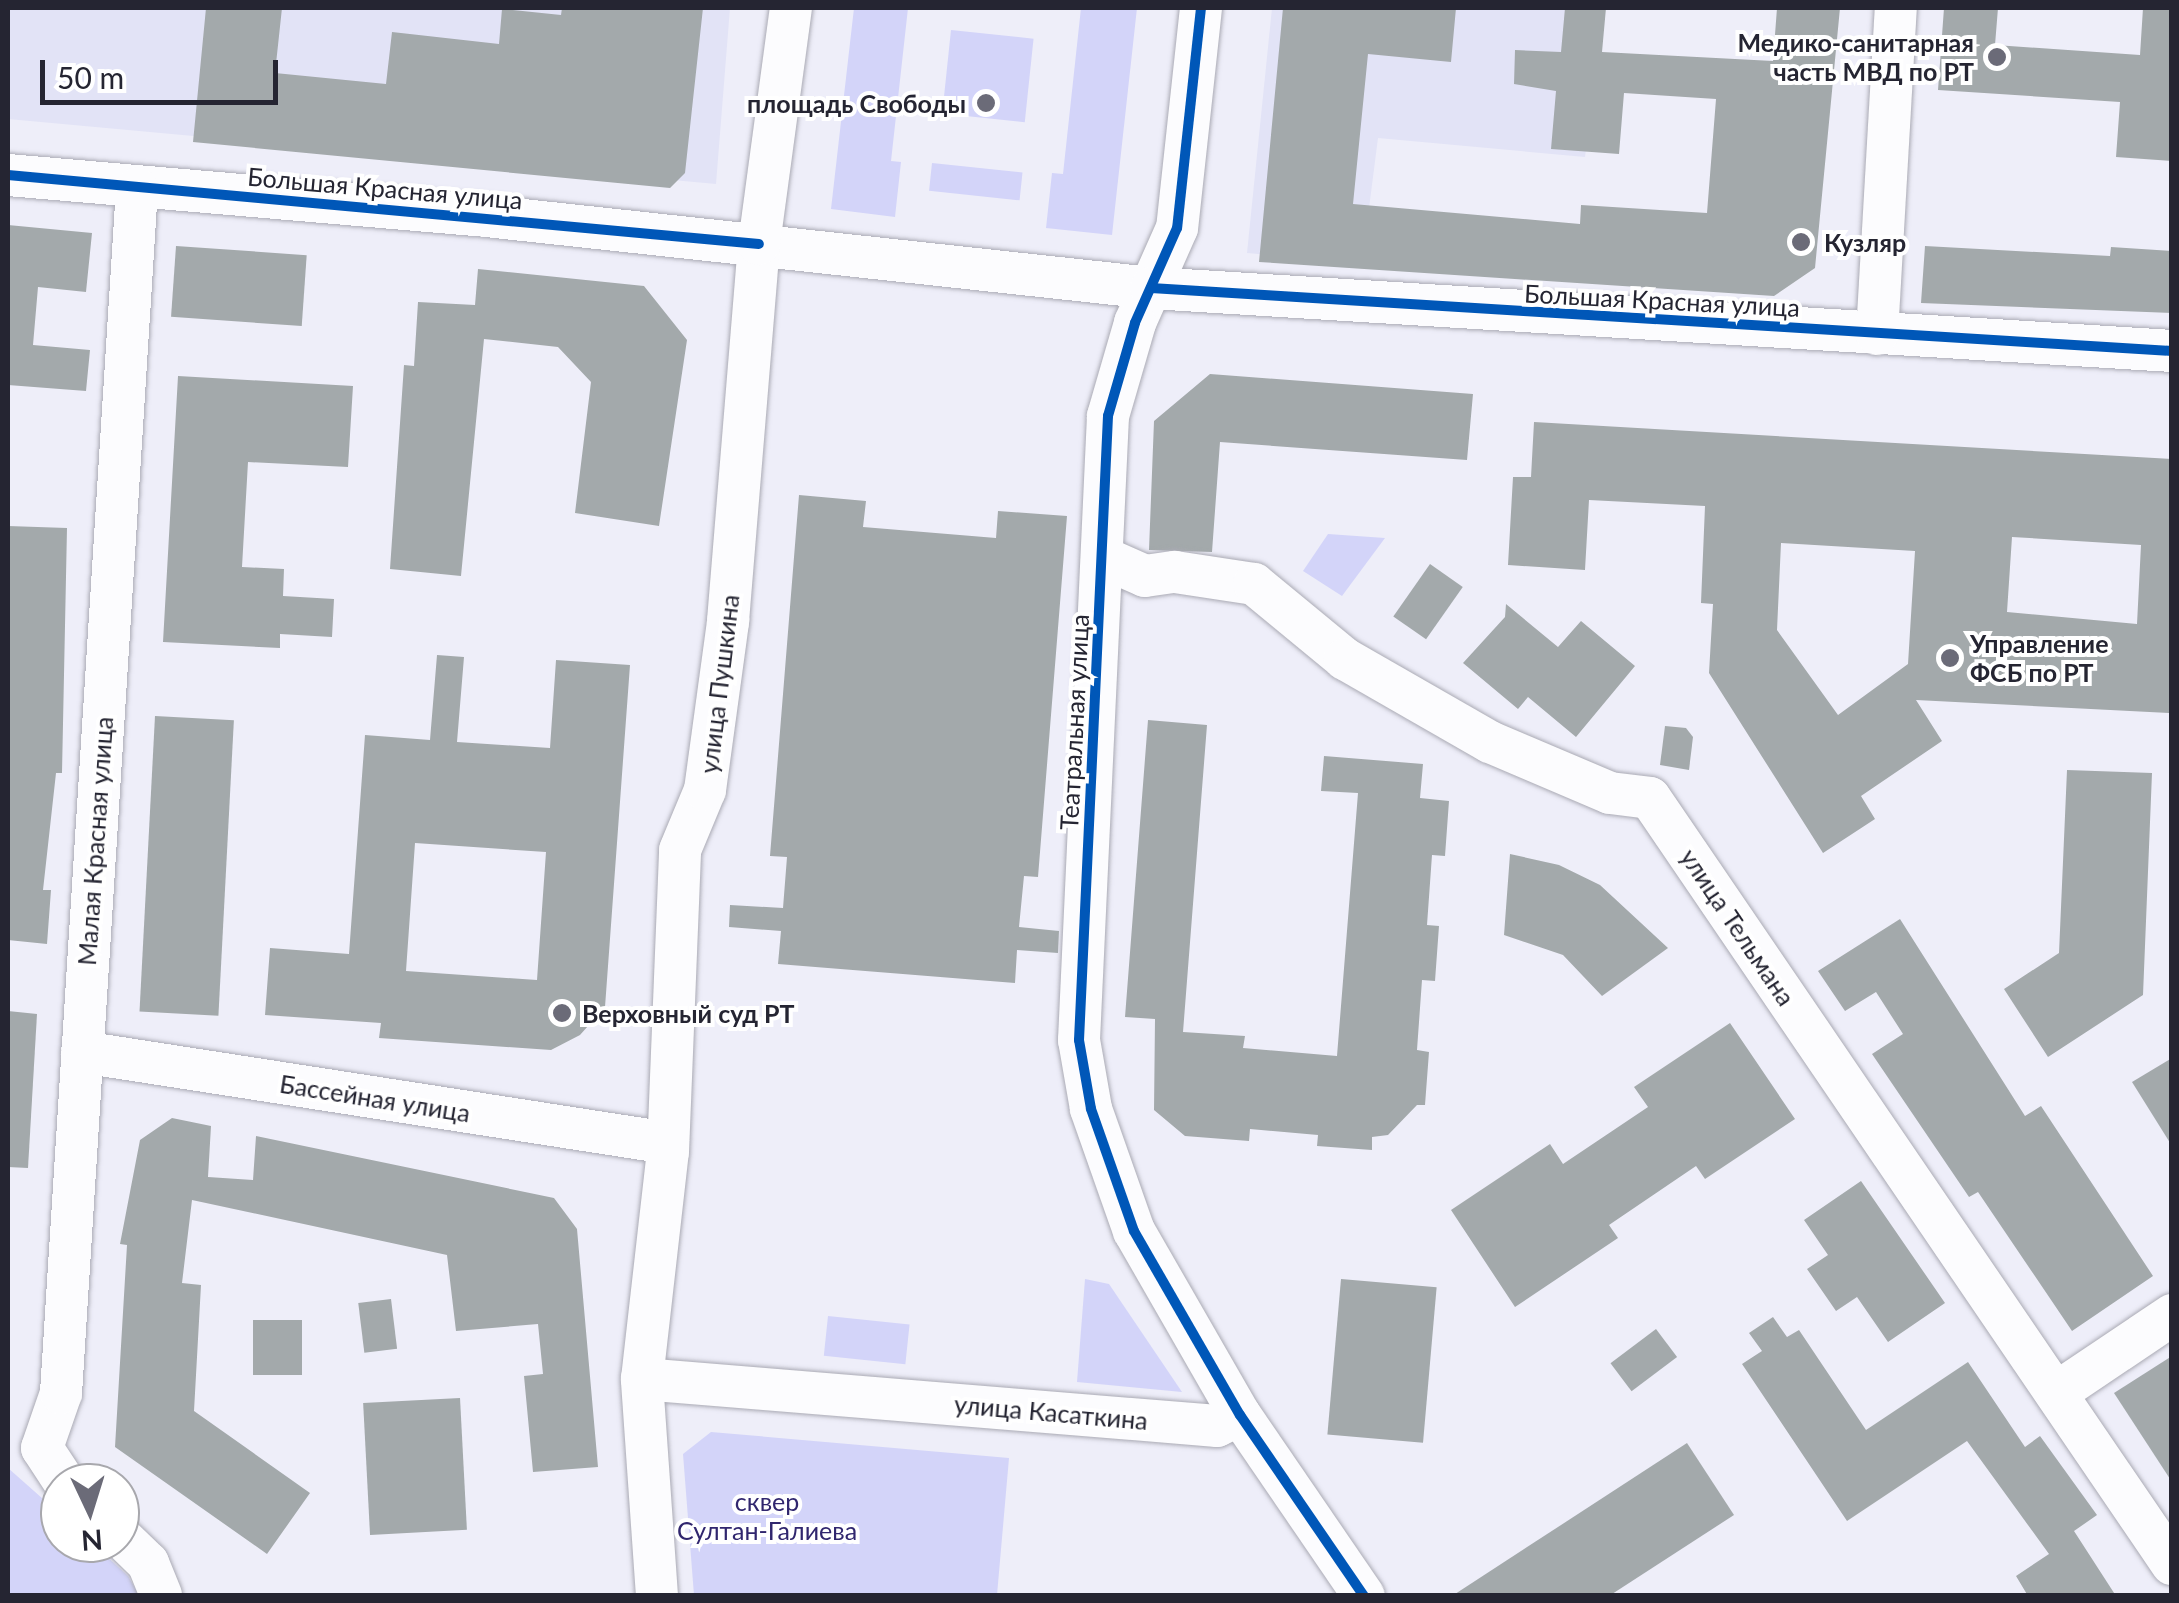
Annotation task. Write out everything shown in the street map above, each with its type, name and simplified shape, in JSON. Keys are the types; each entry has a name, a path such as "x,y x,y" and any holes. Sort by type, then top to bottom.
{"street":[{"name":"улица Пушкина","path":"657,1596 642,1379 668,1143 680,850 705,790 728,621 759,244 791,8"},
{"name":"Театральная улица","path":"1201,8 1177,228 1151,288 1108,416 1079,1040 1091,1109 1134,1231 1240,1415"},
{"path":"1877,334 1896,8"},
{"name":"Большая Красная улица","path":"8,174 759,244 1151,288 2172,351"},
{"name":"Малая Красная улица","path":"44,1463 24,1445 61,1393 137,188"},
{"name":"улица Тельмана","path":"1102,557 1145,576 1175,572 1254,584 1345,660 1490,742 1610,793 1650,798 2172,1564"},
{"name":"Бассейная улица","path":"82,1052 668,1143"},
{"path":"2056,1393 2172,1315"},
{"name":"улица Касаткина","path":"642,1379 1217,1426 1240,1415"},
{"path":"1240,1415 1364,1596"},
{"path":"140,1555 148,1563 161,1596"}],"shaded area":[{"path":"8,8 730,8 716,184 8,119"},
{"path":"1272,8 1603,8 1585,157 1378,138 1362,263 1247,253"}],"green space":[{"path":"854,8 908,8 891,161 901,162 895,217 831,209"},
{"path":"1081,8 1137,8 1112,235 1046,228 1052,173 1063,174"},
{"path":"951,30 1034,39 1025,122 942,114"},
{"path":"932,163 1023,173 1020,200 929,191"},
{"path":"1328,534 1385,538 1342,596 1303,571"},
{"path":"1085,1279 1109,1284 1182,1392 1077,1382"},
{"path":"828,1316 910,1325 905,1364 824,1356"},
{"name":"сквер Султан-Галиева","path":"711,1432 1009,1458 997,1595 694,1595 683,1454"},
{"path":"8,1468 40,1496 40,1563 114,1563 128,1576 139,1595 8,1595"}],"building":[{"path":"206,8 282,8 275,73 386,84 392,32 499,44 502,9 561,15 562,8 703,8 685,173 670,188 193,142"},
{"path":"1283,8 1456,8 1451,62 1368,54 1353,204 1580,224 1581,205 1707,213 1716,99 1624,93 1619,154 1551,149 1556,91 1514,84 1515,50 1561,52 1565,8 1606,8 1602,52 1773,61 1777,8 1840,8 1815,268 1774,296 1259,262"},
{"path":"1944,8 1998,8 1995,45 2140,55 2143,8 2172,8 2172,161 2116,157 2120,102 1938,90"},
{"path":"8,225 92,233 86,292 38,287 33,345 90,350 86,391 8,385"},
{"path":"176,246 307,255 302,326 171,317"},
{"path":"1925,246 2110,256 2111,247 2172,251 2172,313 1921,303"},
{"path":"478,269 644,286 687,340 659,526 575,513 591,382 558,347 484,339 461,576 390,569 404,365 414,366 418,302 475,305"},
{"path":"1210,374 1473,394 1467,460 1220,442 1212,552 1149,550 1154,421"},
{"path":"178,376 353,386 348,467 248,462 242,567 284,569 283,596 334,599 332,637 280,634 280,648 163,642"},
{"path":"1534,422 2172,459 2169,713 1916,700 1942,741 1861,796 1875,819 1823,853 1709,673 1713,604 1701,603 1705,506 1589,500 1585,570 1508,565 1513,477 1531,477","holes":["2012,537 2141,545 2137,624 2007,612","1781,543 1915,551 1908,664 1838,715 1777,630"]},
{"path":"799,495 866,501 863,527 996,538 998,511 1067,516 1038,877 1024,876 1019,927 1059,931 1058,953 1017,950 1015,983 778,964 781,931 729,927 730,905 783,908 787,857 770,856"},
{"path":"8,526 67,528 62,773 56,773 43,890 51,890 47,944 8,940"},
{"path":"1430,564 1463,587 1426,639 1393,616"},
{"path":"1506,604 1558,647 1581,621 1635,666 1576,737 1528,697 1518,709 1463,663 1505,617"},
{"path":"437,655 464,657 457,742 550,748 556,660 630,665 605,1007 580,1035 551,1050 379,1038 381,1023 265,1015 270,948 349,954 365,735 430,740","holes":["415,843 546,852 537,980 406,971"]},
{"path":"155,716 234,720 218,1016 140,1012"},
{"path":"1148,720 1207,725 1183,1032 1245,1036 1243,1048 1337,1056 1358,793 1321,791 1324,756 1423,764 1420,798 1449,801 1445,856 1432,855 1427,925 1439,926 1435,981 1422,980 1417,1050 1429,1052 1425,1105 1417,1105 1388,1135 1372,1137 1372,1150 1317,1146 1318,1135 1250,1129 1249,1141 1185,1136 1154,1110 1155,1019 1125,1017"},
{"path":"1665,726 1686,728 1693,737 1689,770 1660,765"},
{"path":"2067,770 2152,773 2143,995 2048,1057 2004,989 2059,953"},
{"path":"1510,854 1559,865 1600,885 1668,948 1602,996 1563,955 1504,935"},
{"path":"1900,919 2025,1116 2041,1106 2153,1276 2072,1331 1978,1192 1969,1197 1872,1054 1903,1034 1876,992 1845,1011 1818,971"},
{"path":"8,1011 37,1014 28,1168 8,1167"},
{"path":"1730,1023 1795,1119 1705,1179 1696,1166 1609,1225 1618,1238 1515,1307 1451,1210 1550,1144 1563,1164 1648,1107 1634,1087"},
{"path":"2172,1058 2172,1146 2132,1082"},
{"path":"172,1118 211,1126 208,1177 253,1180 256,1136 554,1198 577,1229 598,1467 533,1472 524,1376 543,1374 538,1324 456,1331 447,1255 192,1200 182,1283 201,1285 194,1411 310,1493 267,1554 115,1447 127,1245 120,1244 140,1140"},
{"path":"1861,1181 1945,1303 1888,1342 1857,1297 1836,1311 1807,1269 1828,1255 1804,1220"},
{"path":"1341,1279 1437,1287 1423,1443 1327,1434"},
{"path":"391,1299 397,1349 364,1353 358,1303"},
{"path":"1773,1317 1787,1337 1799,1330 1866,1430 1968,1362 2025,1447 2040,1436 2097,1515 2074,1531 2116,1596 2028,1596 2016,1576 2049,1554 1967,1441 1847,1521 1742,1364 1762,1351 1749,1333"},
{"path":"253,1320 302,1320 302,1375 253,1375"},
{"path":"1656,1329 1677,1357 1632,1391 1610,1363"},
{"path":"2172,1356 2172,1482 2114,1393"},
{"path":"460,1398 467,1530 370,1535 363,1403"},
{"path":"1687,1443 1734,1515 1609,1596 1452,1596"}],"cycle path":[{"path":"1201,8 1177,228 1135,323 1108,416 1079,1040 1091,1109 1134,1231 1240,1415 1364,1596"},
{"path":"8,175 759,244"},
{"path":"1151,288 2172,351"}],"place":[{"name":"Медико-санитарная часть МВД по РТ","path":"1997,57"},
{"name":"площадь Свободы","path":"986,103"},
{"name":"Кузляр","path":"1801,242"},
{"name":"Управление ФСБ по РТ","path":"1950,658"},
{"name":"Верховный суд РТ","path":"562,1013"}]}
